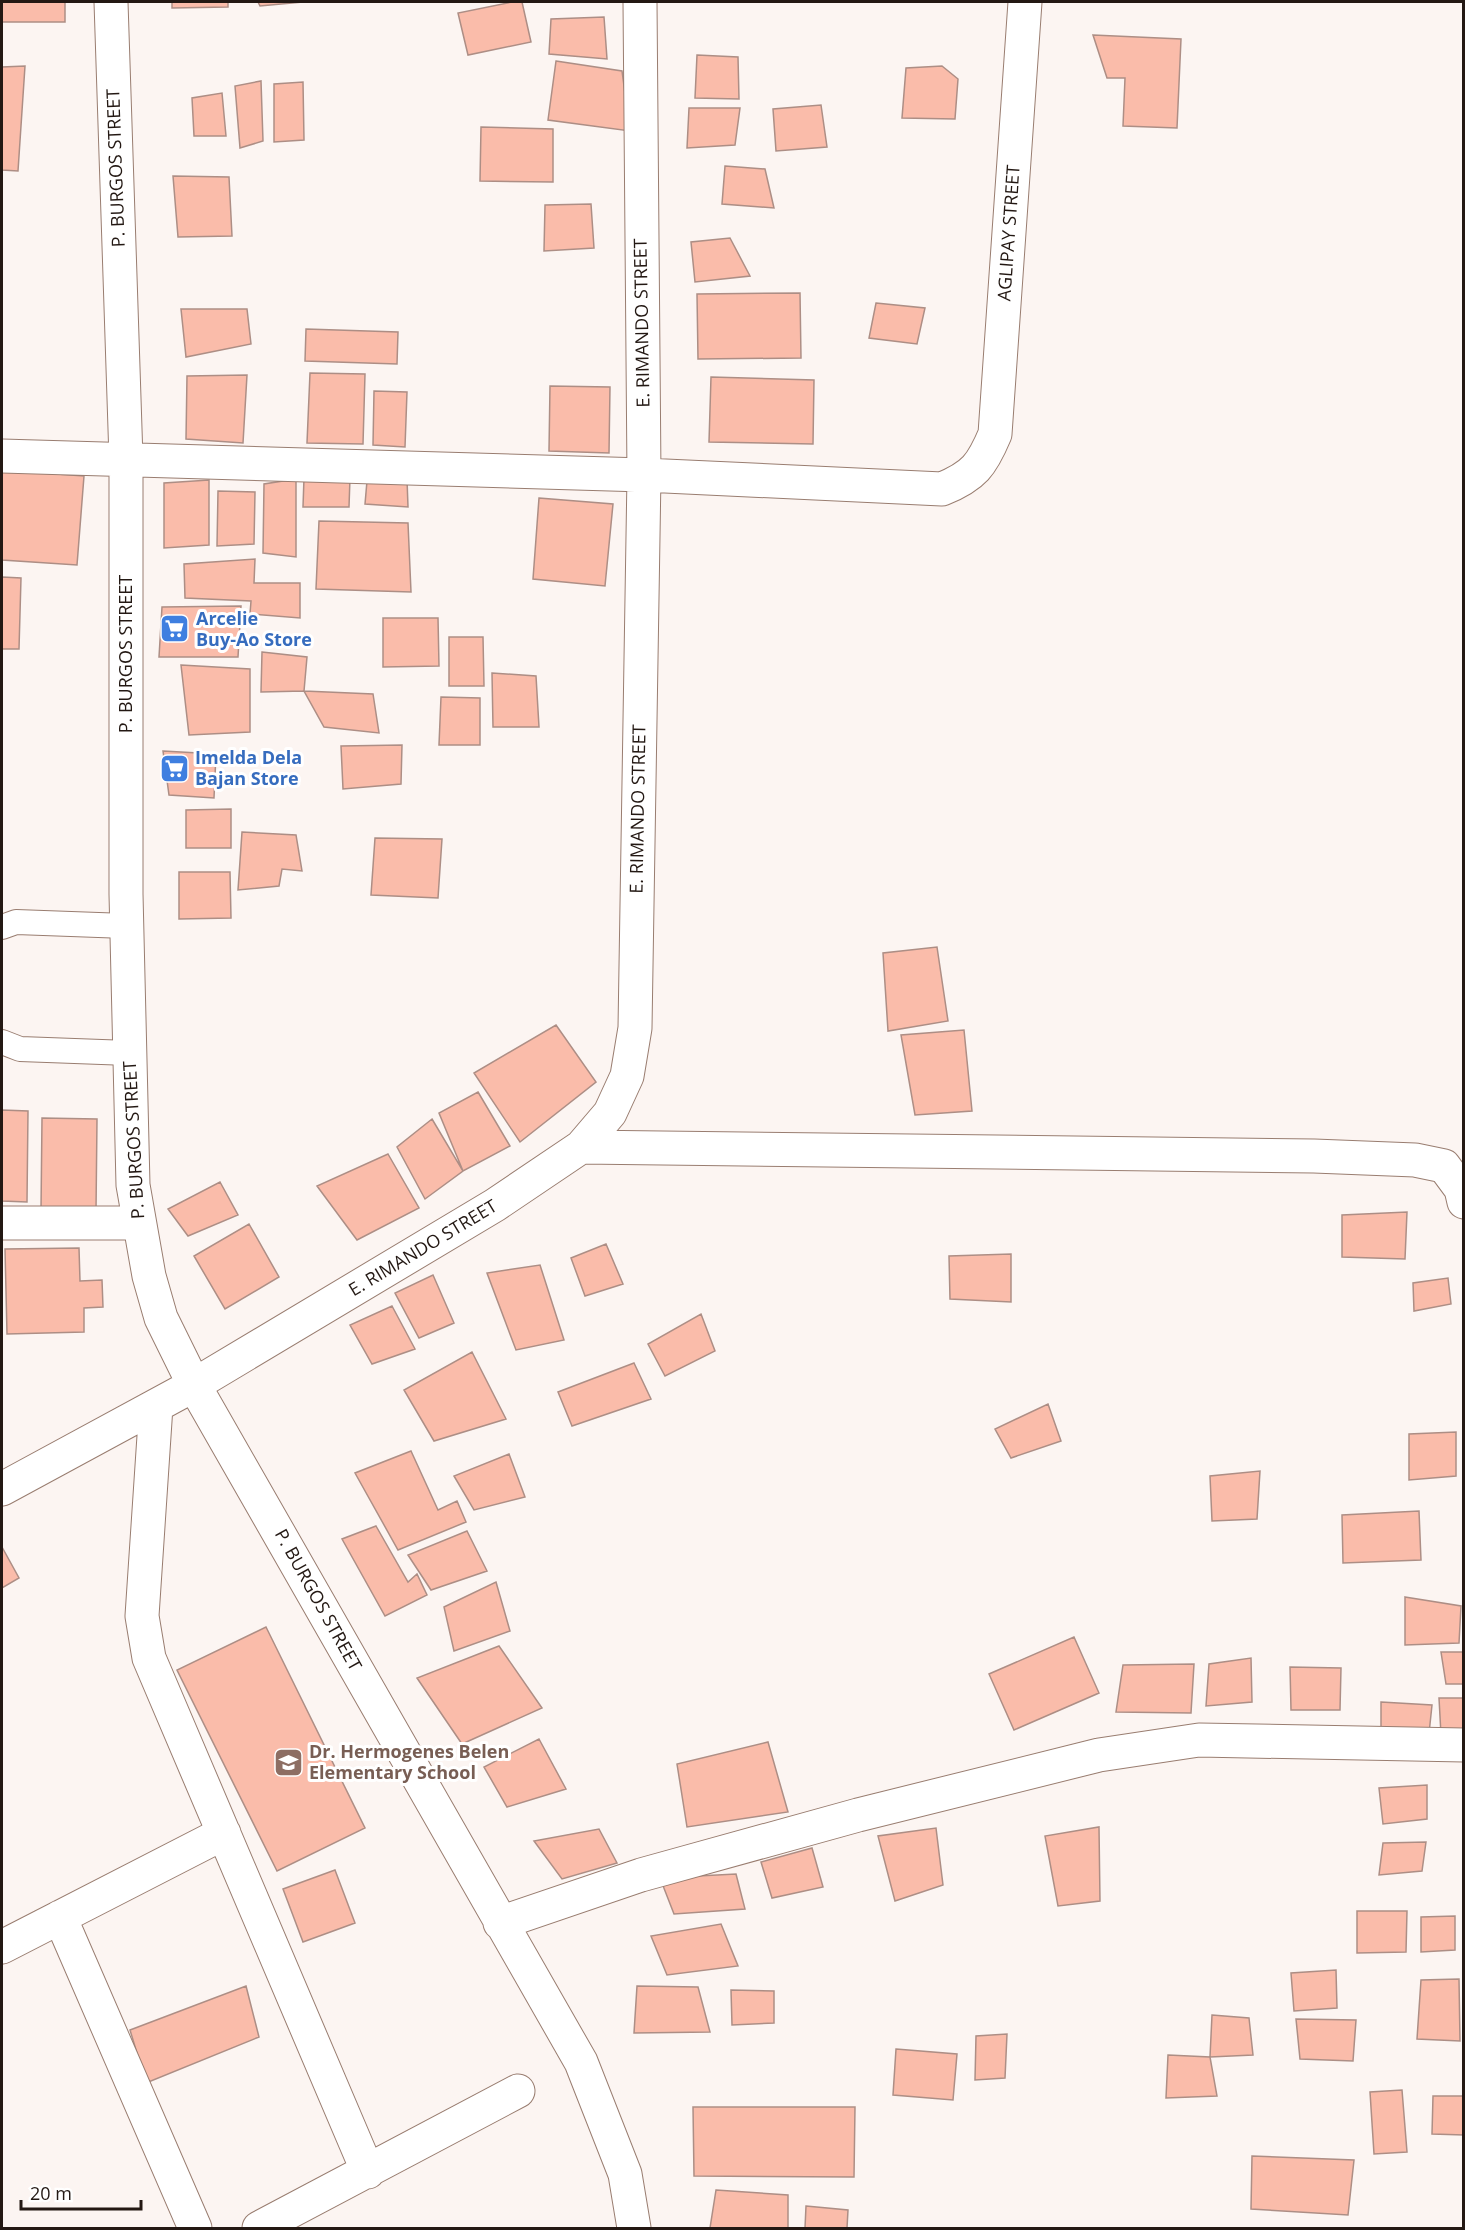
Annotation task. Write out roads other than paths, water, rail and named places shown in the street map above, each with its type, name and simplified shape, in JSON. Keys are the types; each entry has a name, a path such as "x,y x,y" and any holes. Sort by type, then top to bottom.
{"street":[{"name":"P. BURGOS STREET","path":"111,2 126,459 126,926 133,1185 138,1223 161,1318 194,1385 254,1486 500,1923 581,2062 625,2174 634,2229"},
{"name":"E. RIMANDO STREET","path":"2,1488 194,1385 495,1205 581,1147 610,1113 627,1076 635,1028 644,475 640,2"},
{"name":"AGLIPAY STREET","path":"644,475 942,489 963,480 984,461 995,434 1025,2"},
{"path":"2,456 644,475"},
{"path":"581,1147 1314,1156 1415,1161 1444,1166 1461,1189 1464,1202"},
{"path":"2,1223 138,1223"},
{"path":"156,1406 142,1616 149,1658 368,2172"},
{"path":"500,1923 641,1875 858,1815 1099,1755 1152,1745 1199,1740 1464,1745"},
{"path":"2,1947 224,1833"},
{"path":"60,1917 195,2229"},
{"path":"259,2229 518,2091"}],"lane":[{"path":"2,927 16,922 126,926"},
{"path":"2,1042 20,1048 129,1053"}],"place":[{"name":"Arcelie Buy-Ao Store","path":"175,629"},
{"name":"Imelda Dela Bajan Store","path":"174,768"},
{"name":"Dr. Hermogenes Belen Elementary School","path":"288,1762"}]}
